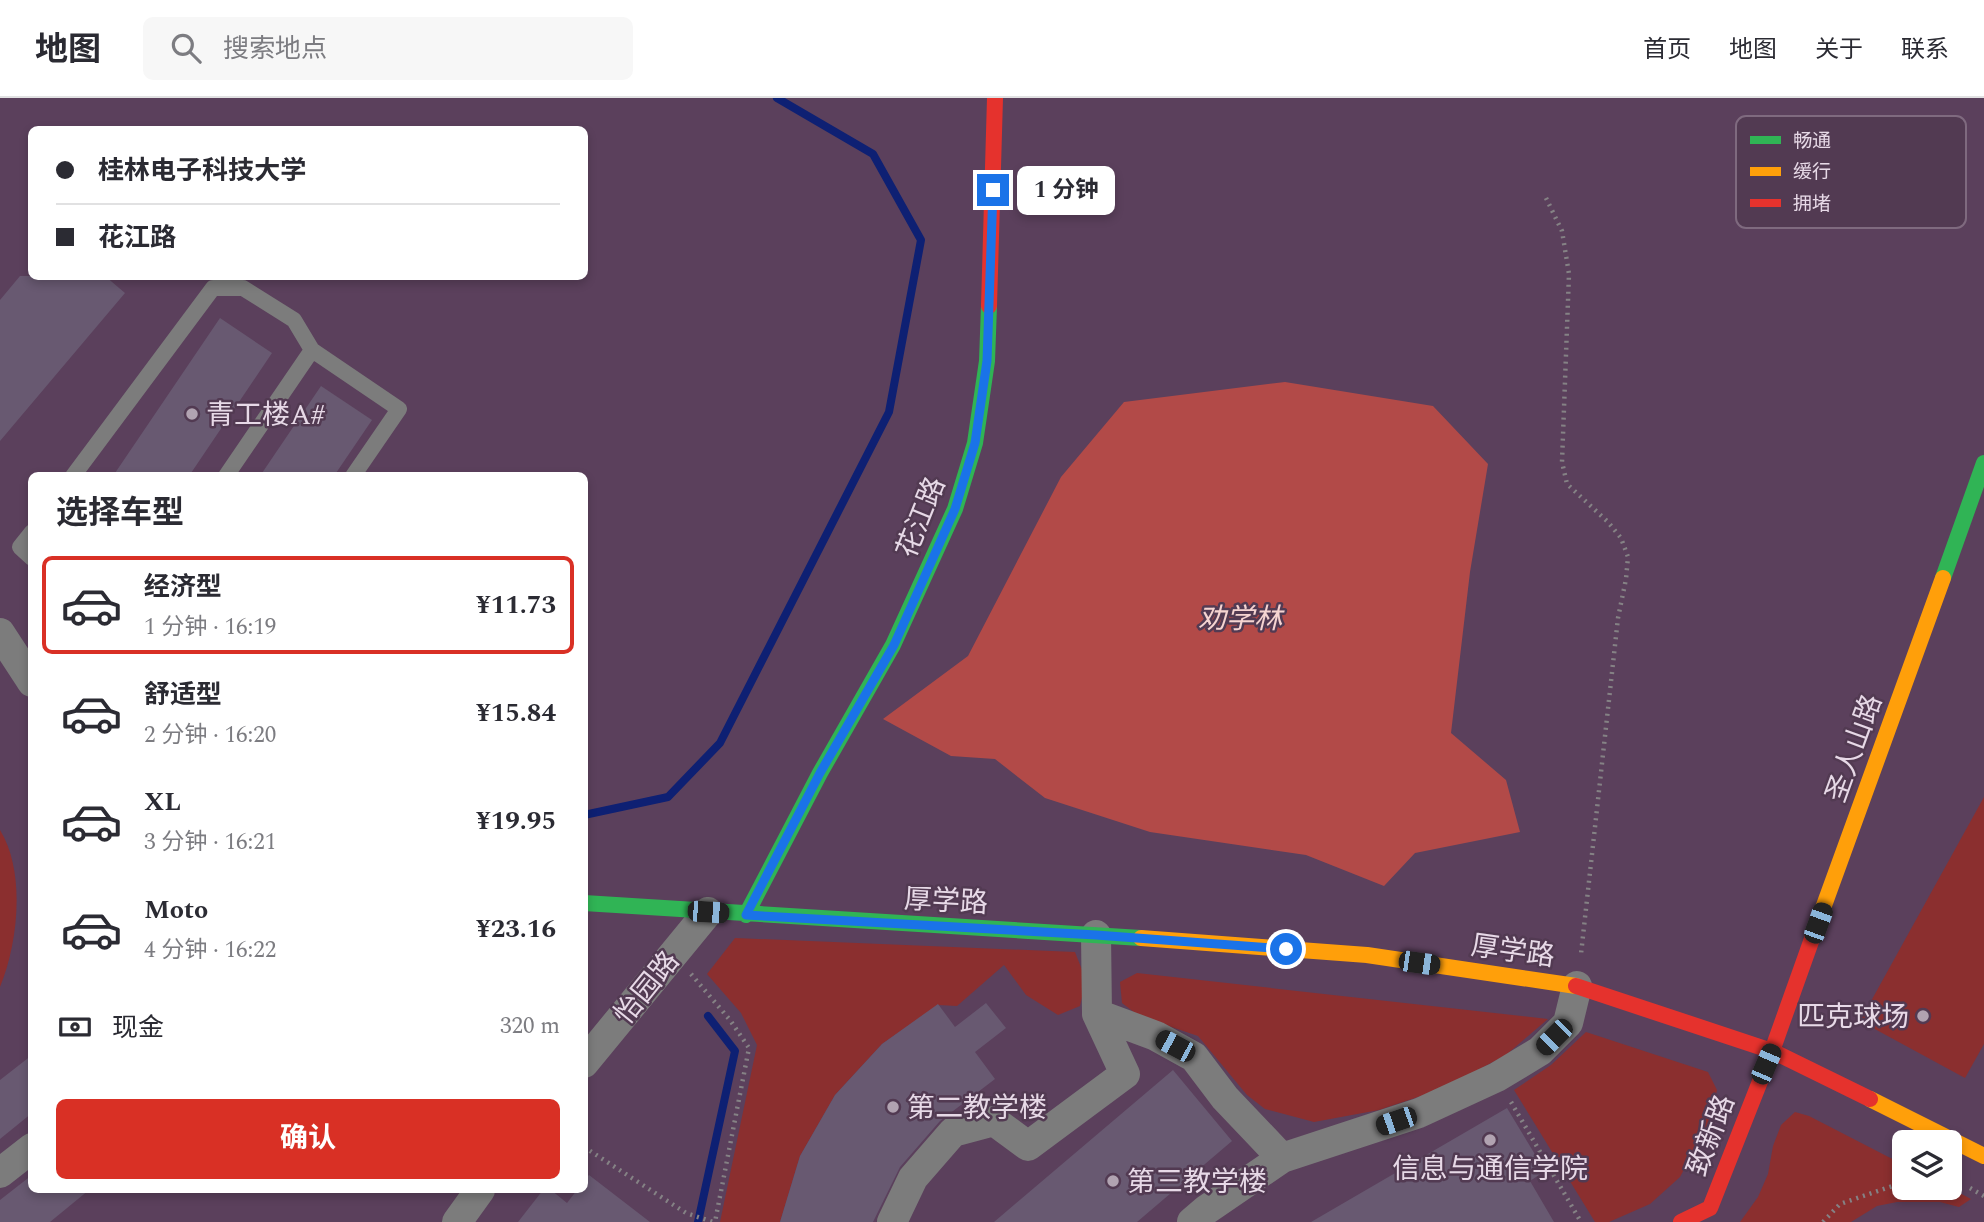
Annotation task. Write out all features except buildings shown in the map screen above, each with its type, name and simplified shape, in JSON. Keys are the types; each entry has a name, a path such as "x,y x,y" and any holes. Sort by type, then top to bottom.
{"street":[{"name":"花江路","path":"746,915 820,773 894,645 955,509 975,443 987,361 995,98"},
{"name":"圣人山路","path":"1772,1051 1984,463"},
{"path":"0,633 28,676"},
{"name":"厚学路","path":"588,903 1367,955 1577,986 1772,1051 1984,1156"},
{"name":"怡园路","path":"588,1058 708,912"},
{"path":"892,1222 914,1178 953,1132 994,1121 1028,1146 1125,1074 1097,1014 1096,935"},
{"path":"1192,1222 1282,1158 1419,1113 1497,1077 1540,1051 1568,1023 1577,986"},
{"path":"1097,1014 1156,1036 1194,1057 1225,1098 1282,1158"},
{"name":"致新路","path":"1681,1222 1710,1208 1772,1051"},
{"path":"0,1173 28,1151"},
{"path":"457,1222 478,1193"}],"lane":[{"path":"76,472 213,288 243,288 294,320 312,350 399,409 356,472"},
{"path":"229,472 312,350"},
{"path":"28,537 20,547 28,554"}],"path":[{"path":"1546,198 1563,231 1569,274 1562,462 1567,484 1608,522 1621,538 1628,557 1618,618 1577,986"},
{"path":"588,1150 685,1213 714,1222 750,1048 730,1020 673,954"},
{"path":"1497,1077 1581,1222"},
{"path":"1823,1222 1840,1204 1892,1186"}],"shaded area":[{"path":"0,98 1984,98 1984,1222 0,1222"},
{"path":"1984,797 1984,1044 1965,1078 1860,1021"},
{"path":"0,830 14,866 16,908 11,950 0,987"},
{"path":"735,938 1075,952 1086,980 1080,1006 1058,1015 1026,995 1004,965 957,1006 938,1005 882,1044 835,1095 800,1156 780,1222 720,1222 757,1045 741,1013 707,974"},
{"path":"1137,973 1548,1019 1506,1055 1442,1089 1379,1110 1314,1122 1265,1109 1247,1095 1198,1036 1139,1016 1122,1003 1120,982"},
{"path":"1586,1032 1708,1072 1717,1090 1710,1120 1680,1177 1650,1204 1609,1222 1595,1222 1514,1090 1551,1065"},
{"path":"1795,1112 1809,1116 1892,1159 1892,1200 1962,1200 1962,1194 1971,1199 1959,1207 1940,1202 1897,1202 1877,1206 1851,1222 1740,1222 1758,1197 1768,1174 1773,1146 1781,1125"}],"green space":[{"name":"劝学林","path":"1285,382 1433,406 1488,464 1470,572 1451,733 1506,780 1520,832 1415,853 1384,886 1306,855 1150,832 1045,798 995,759 951,756 883,719 968,656 1061,477 1124,402"}],"waterway":[{"path":"588,814 668,797 720,743 889,412 921,240 873,154 777,98"},
{"path":"698,1222 735,1051 708,1016"}],"traffic: fast":[{"path":"746,915 820,773 893,645 955,509 975,443 987,361 989,306"},
{"path":"1943,578 1984,463"},
{"path":"588,903 1141,938"}],"traffic: slow":[{"path":"1818,922 1943,578"},
{"path":"1141,938 1367,955 1576,986"},
{"path":"1870,1099 1984,1156"}],"traffic: jam":[{"path":"989,306 995,98"},
{"path":"1681,1222 1710,1208 1772,1051 1818,922"},
{"path":"1576,986 1772,1051 1870,1099"}],"place":[{"name":"青工楼A#","path":"192,414"},
{"name":"匹克球场","path":"1923,1016"},
{"name":"第二教学楼","path":"893,1107"},
{"name":"信息与通信学院","path":"1490,1140"},
{"name":"第三教学楼","path":"1113,1181"}],"route":[{"path":"993,190 987,361 975,443 955,509 894,645 820,773 746,915 1286,949"}]}
